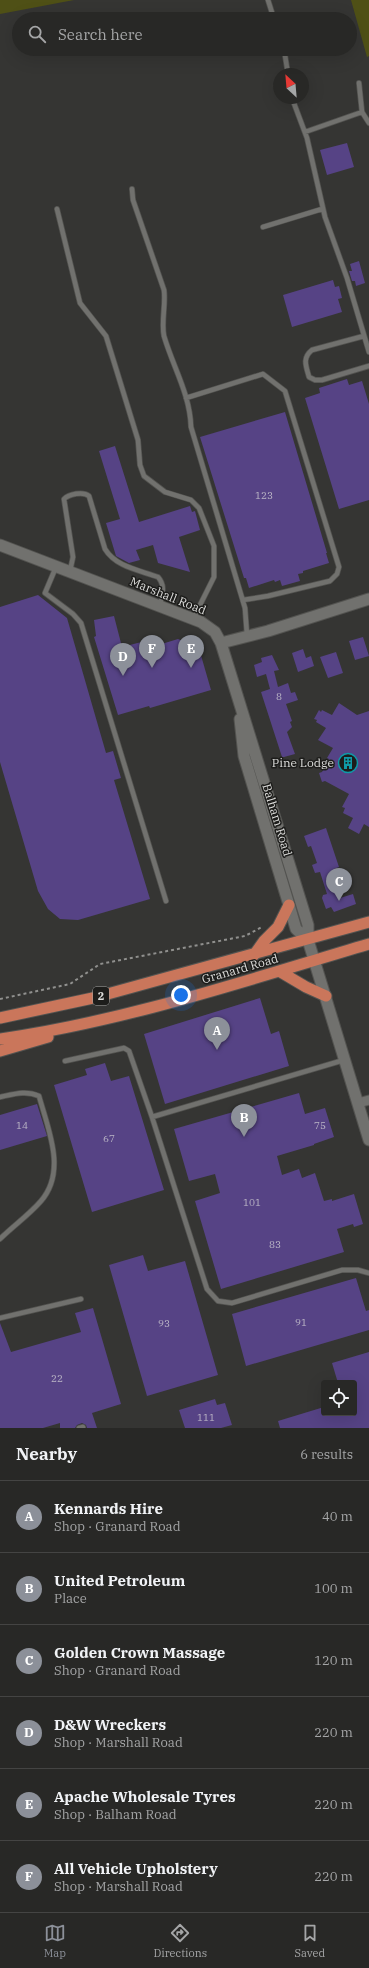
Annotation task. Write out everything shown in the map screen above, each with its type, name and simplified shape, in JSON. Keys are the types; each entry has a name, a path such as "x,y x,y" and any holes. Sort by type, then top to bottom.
{"highway":[{"path":"254,955 264,940 278,927 289,905"},
{"name":"Granard Road","path":"0,1018 94,998 369,922"},
{"name":"Granard Road","path":"0,1039 103,1021 369,944"},
{"path":"279,971 306,987 326,996"},
{"path":"0,1051 103,1021"}],"street":[{"name":"Marshall Road","path":"0,545 193,619 212,629 221,644"},
{"path":"221,644 368,600"},
{"name":"Balham Road","path":"221,644 308,925 308,940 316,960 369,1140"},
{"name":"Balham Road","path":"238,700 244,756 296,929 308,940"},
{"path":"358,1103 369,1100"}],"lane":[{"path":"268,0 272,12"},
{"path":"285,56 287,68"},
{"path":"359,83 362,112 369,123"},
{"path":"294,104 305,132 322,208 347,278 369,352"},
{"path":"305,132 362,112"},
{"path":"132,189 133,200 164,290 164,334 186,398 191,415 191,427 243,600 247,635"},
{"path":"263,227 322,208"},
{"path":"57,210 80,303 106,336 138,440 140,465 144,476 165,492 191,500 199,508 214,546 214,577 193,619"},
{"path":"364,336 312,350 306,355 305,362 310,377 315,380 322,380 369,366"},
{"path":"186,398 263,374 285,391 339,567 338,574 330,581 268,596 243,600"},
{"path":"70,571 73,557 64,504 66,497 80,493 89,496 105,549 109,556 120,564 158,577 162,581 163,590 160,606"},
{"path":"56,566 45,593 73,614 81,622 166,901"},
{"path":"65,1062 124,1048 132,1056 207,1289 218,1301 232,1303 342,1270 358,1270 369,1273"},
{"path":"152,1117 345,1060"},
{"path":"0,1097 24,1092 39,1096 55,1155 55,1167 50,1184 42,1200 0,1239"},
{"path":"0,1318 81,1299"}],"path":[{"path":"0,999 70,984 100,964 245,936 270,923 278,927"}],"shaded area":[{"path":"0,0 74,0 0,14"},
{"path":"351,0 369,0 369,56 367,57 357,21 357,12 354,12"}],"building":[{"path":"347,143 354,167 327,175 320,150"},
{"path":"359,261 365,283 356,286 355,281 352,281 349,271 352,271 350,264"},
{"path":"333,280 335,287 339,286 342,298 338,299 342,312 292,327 283,295"},
{"path":"347,379 349,385 362,381 369,404 369,500 339,509 305,398 320,393 319,388"},
{"path":"285,412 329,563 298,574 300,581 282,586 280,580 275,582 274,580 249,588 246,578 244,578 200,437"},
{"path":"115,446 139,522 190,506 192,512 195,511 200,530 179,537 190,572 158,563 153,545 136,550 140,560 129,563 116,556 106,523 120,519 99,451"},
{"path":"38,595 67,618 106,753 113,751 121,778 114,780 150,899 78,920 60,919 48,909 38,891 0,762 0,607"},
{"path":"114,616 122,647 153,639 155,646 178,639 195,646 198,645 211,690 150,708 149,706 118,715 94,637 96,636 94,620"},
{"path":"363,637 369,656 355,660 349,641"},
{"path":"303,649 306,658 311,656 314,666 298,672 292,653"},
{"path":"336,652 343,673 328,678 320,657"},
{"path":"272,655 279,670 274,671 278,687 288,683 291,693 295,692 298,700 286,704 292,721 290,722 292,727 287,732 295,754 284,757 282,757 261,692 270,689 266,674 257,677 254,665 262,662 261,658"},
{"name":"Pine Lodge","path":"339,703 357,715 369,711 369,827 364,824 359,834 348,828 353,818 343,813 345,808 342,807 349,794 325,781 322,782 319,773 322,772 329,759 327,758 333,748 318,740 326,728 314,719 319,710 332,715"},
{"path":"326,828 339,867 334,869 336,876 331,878 340,898 353,894 356,904 334,912 331,907 326,909 322,898 323,895 327,894 320,872 315,873 312,865 317,863 311,846 308,847 304,836"},
{"path":"260,998 271,1034 279,1031 289,1066 165,1104 144,1034"},
{"path":"105,1063 111,1081 129,1076 164,1190 92,1212 54,1085 87,1075 85,1069"},
{"path":"299,1093 305,1114 325,1108 334,1137 314,1145 277,1156 282,1175 299,1169 302,1178 315,1173 324,1201 332,1199 332,1201 354,1194 363,1224 354,1227 353,1224 337,1229 344,1252 221,1289 195,1201 220,1193 215,1174 189,1181 174,1129"},
{"path":"37,1104 47,1136 0,1150 0,1115"},
{"path":"143,1255 148,1271 185,1261 218,1375 147,1396 109,1265"},
{"path":"356,1278 366,1311 369,1310 369,1330 246,1366 232,1314"},
{"path":"93,1308 121,1404 92,1413 97,1428 87,1428 86,1425 82,1423 77,1425 75,1428 60,1428 60,1423 43,1428 0,1428 0,1323 11,1352 81,1332 75,1313"},
{"path":"369,1352 369,1428 280,1428 278,1421 321,1408 321,1416 357,1416 357,1380 337,1380 332,1363"},
{"path":"215,1399 217,1405 225,1403 232,1425 221,1428 185,1428 179,1410"}],"place":[{"name":"All Vehicle Upholstery","path":"152,668"},
{"name":"Apache Wholesale Tyres","path":"191,668"},
{"name":"D&W Wreckers","path":"123,676"},
{"name":"Pine Lodge","path":"348,763"},
{"name":"Golden Crown Massage","path":"339,901"},
{"name":"Kennards Hire","path":"217,1050"},
{"name":"United Petroleum","path":"244,1137"}]}
